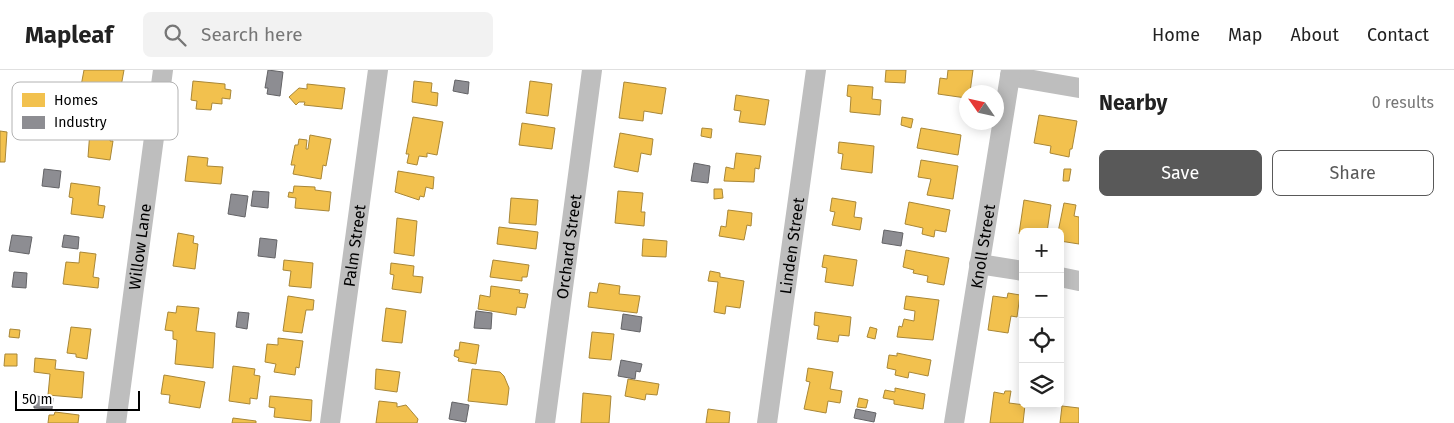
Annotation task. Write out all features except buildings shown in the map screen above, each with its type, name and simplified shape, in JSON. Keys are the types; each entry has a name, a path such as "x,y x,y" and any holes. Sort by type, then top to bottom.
{"street":[{"name":"Palm Street","path":"330,423 378,70"},
{"name":"Orchard Street","path":"545,423 592,70"},
{"name":"Linden Street","path":"767,423 816,70"},
{"path":"1011,73 1079,88"},
{"name":"Knoll Street","path":"954,423 1011,73"},
{"name":"Willow Lane","path":"116,423 154,140"},
{"path":"979,264 1019,270"},
{"path":"1064,279 1079,281"}]}
